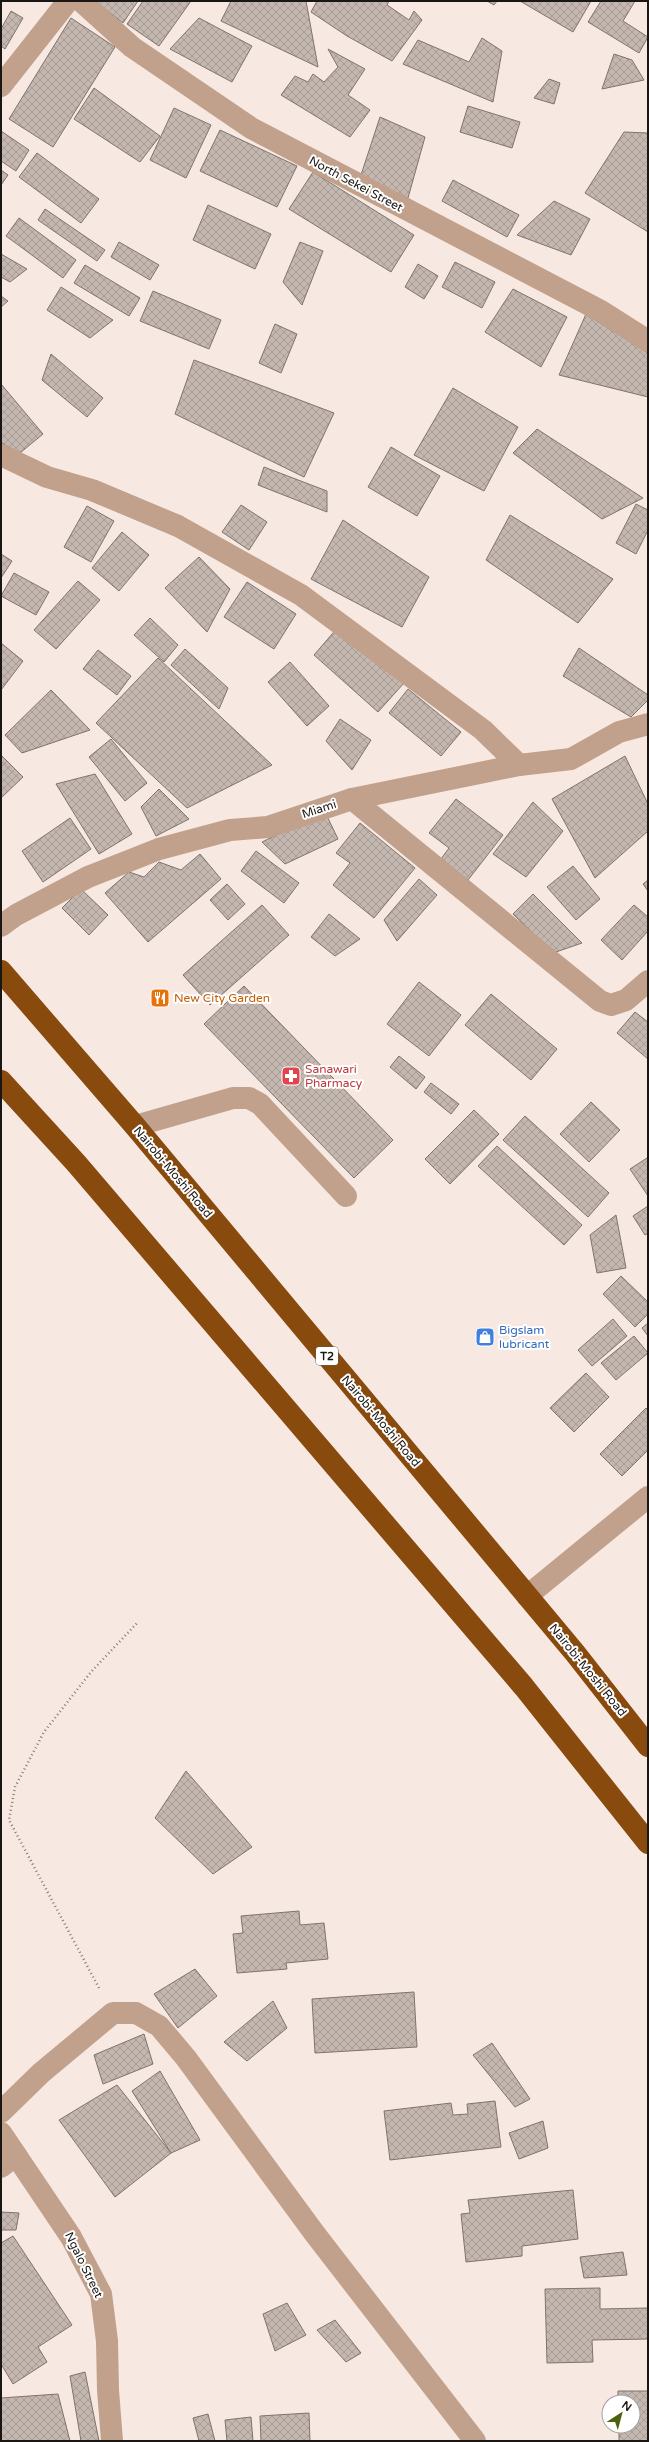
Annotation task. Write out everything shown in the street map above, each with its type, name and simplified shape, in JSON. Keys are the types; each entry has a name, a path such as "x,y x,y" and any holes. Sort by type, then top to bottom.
{"highway":[{"name":"Nairobi-Moshi Road","path":"1,971 135,1126 527,1596 648,1746"},
{"path":"1,1081 76,1163 524,1687 648,1843"}],"street":[{"path":"1,86 68,1"},
{"name":"North Sekei Street","path":"81,1 132,47 251,128 601,311 648,341"},
{"path":"1,456 47,477 92,490 178,526 301,595 483,730 519,765"},
{"name":"Miami","path":"1,926 16,915 88,877 159,849 230,830 268,827 352,799 519,765 571,759 619,732 648,724"},
{"path":"352,799 600,1001 612,1006 626,1000 648,981"},
{"path":"135,1126 233,1098 249,1098 260,1104 346,1196"},
{"path":"527,1596 648,1497"},
{"path":"1,2112 41,2073 113,2013 136,2014 159,2026 186,2058 315,2234 475,2441"},
{"name":"Ngalo Street","path":"1,2133 8,2161 71,2237 101,2294 107,2341 108,2390 112,2441"}],"path":[{"path":"113,2013 9,1820 15,1787 44,1732 91,1672 138,1622"}],"building":[{"path":"95,1 138,1 123,23"},
{"path":"143,1 191,1 159,46 127,24"},
{"path":"231,1 306,1 318,67 221,21"},
{"path":"317,1 389,1 387,5 409,20 414,11 422,20 392,61 347,36 311,12"},
{"path":"487,1 497,1 494,5"},
{"path":"520,1 591,1 573,32"},
{"path":"601,1 635,1 623,21 648,37 639,53 588,22"},
{"path":"11,11 23,18 5,49 1,46 1,29"},
{"path":"71,18 115,47 53,147 9,119"},
{"path":"199,18 252,46 232,82 170,49"},
{"path":"482,38 502,51 493,102 403,64 418,40 469,62"},
{"path":"328,49 365,69 348,95 370,110 350,137 281,95 295,76 308,82 313,74 324,82 338,67"},
{"path":"614,54 632,60 644,80 602,89"},
{"path":"549,79 560,83 554,104 534,98"},
{"path":"94,88 160,136 140,162 74,119"},
{"path":"468,106 520,122 512,148 460,132"},
{"path":"174,108 211,125 186,178 150,160"},
{"path":"380,117 425,137 408,198 360,178"},
{"path":"220,130 297,166 277,207 200,171"},
{"path":"1,131 29,150 16,171 1,161"},
{"path":"624,132 648,133 648,232 585,193"},
{"path":"37,153 99,199 81,223 19,177"},
{"path":"1,170 8,175 1,185"},
{"path":"313,172 414,235 391,272 289,209"},
{"path":"453,180 519,215 507,237 442,201"},
{"path":"554,201 590,219 571,255 517,235"},
{"path":"208,205 271,234 255,269 193,240"},
{"path":"45,209 105,250 97,261 38,220"},
{"path":"19,218 76,260 63,278 6,236"},
{"path":"119,242 159,265 150,280 111,257"},
{"path":"300,242 323,251 302,305 283,282"},
{"path":"1,254 27,269 10,282 1,277"},
{"path":"455,262 495,282 482,308 442,287"},
{"path":"418,264 438,276 424,299 405,287"},
{"path":"85,265 140,298 129,316 74,283"},
{"path":"61,287 113,320 90,338 47,310"},
{"path":"513,289 567,317 541,367 485,332"},
{"path":"153,291 221,320 209,349 140,321"},
{"path":"1,296 8,301 1,307"},
{"path":"586,314 648,353 648,397 559,375"},
{"path":"275,324 297,334 281,373 259,363"},
{"path":"51,354 103,398 87,417 42,380"},
{"path":"194,360 334,413 304,477 175,414"},
{"path":"1,384 43,434 20,453 1,443"},
{"path":"453,388 518,427 484,491 414,455"},
{"path":"537,429 643,498 602,519 513,453"},
{"path":"391,447 440,476 417,516 368,487"},
{"path":"264,467 327,491 327,512 258,485"},
{"path":"636,504 648,510 648,530 636,554 616,543"},
{"path":"241,505 267,522 249,550 222,532"},
{"path":"87,506 114,521 91,562 64,547"},
{"path":"510,515 613,579 578,623 486,560"},
{"path":"343,520 429,577 402,627 311,579"},
{"path":"122,532 149,555 119,591 92,568"},
{"path":"1,554 12,561 1,578"},
{"path":"199,557 230,589 207,632 165,588"},
{"path":"14,573 49,592 36,615 1,596"},
{"path":"78,581 100,600 56,649 34,630"},
{"path":"247,582 296,614 274,649 224,617"},
{"path":"150,618 178,645 164,662 134,635"},
{"path":"339,626 404,683 378,712 314,655"},
{"path":"1,643 23,661 1,690"},
{"path":"579,648 648,695 648,700 631,717 563,676"},
{"path":"185,649 228,688 219,709 171,665"},
{"path":"98,650 131,676 117,695 83,669"},
{"path":"158,658 272,765 187,808 96,723"},
{"path":"290,662 329,706 307,726 268,682"},
{"path":"408,689 461,732 441,756 389,713"},
{"path":"51,690 90,730 22,753 5,735"},
{"path":"340,719 371,740 352,770 326,741"},
{"path":"111,739 147,783 125,801 89,757"},
{"path":"1,755 23,777 1,798"},
{"path":"625,756 648,804 648,831 595,878 552,799"},
{"path":"95,774 132,834 99,854 56,784"},
{"path":"159,789 189,819 156,836 141,807"},
{"path":"456,799 503,835 468,880 441,859 449,848 429,833"},
{"path":"533,802 563,831 526,877 493,854"},
{"path":"325,812 338,839 285,864 262,842"},
{"path":"70,818 91,849 43,882 22,851"},
{"path":"360,823 415,868 374,918 333,885 350,863 336,853"},
{"path":"256,851 299,883 284,903 241,871"},
{"path":"200,854 221,879 148,942 105,893 129,872 144,877 159,862 181,870"},
{"path":"573,866 600,899 576,920 547,887"},
{"path":"419,879 437,895 397,941 384,920"},
{"path":"648,880 648,891 643,884"},
{"path":"227,884 245,904 228,920 210,900"},
{"path":"81,889 108,915 89,935 62,908"},
{"path":"533,894 582,943 553,953 513,914"},
{"path":"262,905 289,935 210,1005 183,975"},
{"path":"634,905 648,917 648,931 622,960 601,940"},
{"path":"329,914 360,939 335,956 311,937"},
{"path":"419,982 461,1015 429,1056 387,1024"},
{"path":"244,986 393,1140 354,1178 204,1024"},
{"path":"491,994 557,1049 531,1080 465,1025"},
{"path":"635,1012 648,1022 648,1059 617,1033"},
{"path":"399,1056 425,1077 416,1089 390,1067"},
{"path":"431,1083 459,1104 451,1114 424,1092"},
{"path":"591,1102 620,1130 589,1162 560,1134"},
{"path":"474,1110 499,1134 450,1184 425,1159"},
{"path":"525,1116 609,1193 588,1217 503,1140"},
{"path":"497,1146 582,1225 564,1245 478,1166"},
{"path":"647,1158 648,1159 648,1196 630,1169"},
{"path":"648,1206 648,1233 645,1235 633,1216"},
{"path":"616,1215 626,1268 597,1273 590,1235"},
{"path":"621,1276 648,1302 648,1314 635,1327 603,1294"},
{"path":"613,1319 627,1336 592,1366 578,1350"},
{"path":"648,1323 648,1336 642,1328"},
{"path":"634,1336 648,1353 616,1380 601,1363"},
{"path":"586,1373 609,1397 574,1432 550,1408"},
{"path":"646,1408 648,1410 648,1450 622,1476 600,1454"},
{"path":"186,1771 252,1847 213,1874 155,1818"},
{"path":"299,1911 300,1925 324,1923 328,1959 286,1963 287,1969 237,1973 233,1934 243,1933 241,1916"},
{"path":"195,1969 217,1996 178,2028 154,1994"},
{"path":"414,1992 417,2047 315,2053 312,1999"},
{"path":"273,2001 287,2028 247,2061 224,2042"},
{"path":"144,2034 153,2064 103,2084 94,2055"},
{"path":"492,2043 530,2099 515,2107 473,2055"},
{"path":"160,2071 200,2140 171,2153 132,2091"},
{"path":"117,2085 171,2153 115,2197 59,2120"},
{"path":"495,2101 501,2147 390,2160 384,2111 451,2103 453,2115 468,2114 467,2104"},
{"path":"543,2121 548,2148 519,2159 509,2133"},
{"path":"573,2190 578,2239 522,2246 522,2256 466,2262 461,2214 470,2213 468,2200"},
{"path":"1,2212 19,2213 16,2230 1,2230"},
{"path":"13,2236 72,2325 38,2347 47,2362 13,2384 1,2364 1,2243"},
{"path":"623,2252 627,2275 584,2278 580,2257"},
{"path":"600,2288 600,2309 648,2308 648,2339 592,2340 593,2362 547,2363 545,2289"},
{"path":"287,2303 306,2335 275,2351 263,2314"},
{"path":"335,2320 361,2353 346,2362 317,2330"},
{"path":"85,2372 99,2441 81,2441 70,2376"},
{"path":"618,2391 648,2391 648,2441 619,2441 619,2434 641,2434 641,2394 618,2394"},
{"path":"58,2394 70,2441 1,2441 1,2398"},
{"path":"309,2413 310,2441 261,2441 260,2416"},
{"path":"208,2414 215,2441 199,2441 193,2418"},
{"path":"251,2417 253,2441 227,2441 225,2420"}],"place":[{"name":"New City Garden","path":"160,998"},
{"name":"Sanawari Pharmacy","path":"291,1076"},
{"name":"Bigslam lubricant","path":"485,1337"}]}
